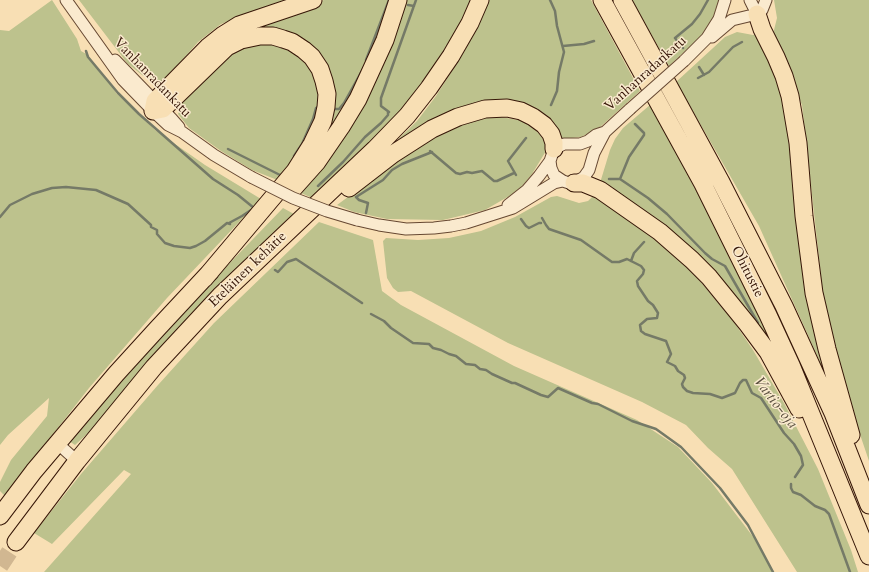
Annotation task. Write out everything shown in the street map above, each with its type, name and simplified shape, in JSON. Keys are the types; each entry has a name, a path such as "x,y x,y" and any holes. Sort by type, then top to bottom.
{"highway":[{"path":"157,107 203,52 223,35 239,26 312,0"},
{"name":"Eteläinen kehätie","path":"0,516 57,443 157,329 299,183 317,162 358,99 385,40 398,0"},
{"name":"Eteläinen kehätie","path":"16,542 77,461 154,367 220,296 375,149 407,116 451,56 470,22 480,0"},
{"name":"Ohitustie","path":"602,0 703,184 768,315 791,364 869,556"},
{"name":"Ohitustie","path":"622,0 722,182 784,306 833,413 869,504"},
{"path":"758,5 760,25 776,57 790,96 798,143 804,216 814,294 827,349 845,409 869,504"},
{"path":"157,107 227,47 241,40 252,37 273,36 292,42 312,57 320,69 324,81 327,94 326,107 323,121 312,144 295,171 204,279"},
{"path":"220,296 358,180 405,145 458,117 497,108 514,109 527,114 544,125 553,138 552,155"},
{"path":"568,182 583,183 600,190 641,218 692,260 725,296 768,352 849,505"}],"street":[{"name":"Vanhanradankatu","path":"66,0 100,46 157,107 168,124 214,155 251,177 293,198 328,211 379,226 406,229 434,228 466,223 513,208 554,183 568,182 584,177 605,132"},
{"name":"Vanhanradankatu","path":"498,212 526,190 539,176 552,155 564,144 580,144 605,132 684,61 707,38 719,19 725,0"},
{"name":"Vanhanradankatu","path":"707,38 714,36 732,20 758,5"},
{"path":"552,155 551,168 554,175 568,182"},
{"path":"57,443 77,461"}],"green space":[{"path":"52,0 77,39 81,51 88,55 117,94 155,130 205,165 261,199 167,298 89,388 5,496 0,491 0,482 11,460 47,416 49,398 8,435 0,445 0,30 9,31"},
{"path":"79,0 290,0 268,6 221,24 198,42 164,81 157,83 142,75 127,63"},
{"path":"324,0 392,0 363,76 325,138 332,88 273,30 226,37"},
{"path":"404,0 473,0 446,52 390,126 312,198 299,192"},
{"path":"489,0 591,0 640,91 599,128 581,137 563,139 547,119 507,100 379,158 417,121 436,96 464,52"},
{"path":"632,0 721,0 719,8 709,28 669,66"},
{"path":"774,0 869,0 869,461 848,399 824,306 802,105 773,34 777,18"},
{"path":"737,32 753,35 760,33 776,67 838,402 759,226 676,82 725,37"},
{"path":"273,43 295,50 312,66 320,87 314,123 305,146 280,181 252,170 221,151 189,128 178,114 183,102 207,75 230,54 247,44"},
{"path":"650,105 726,246 783,366 765,340 600,183 615,139 623,128"},
{"path":"495,116 524,121 536,130 546,142 546,151 532,174 518,191 485,210 443,220 387,219 354,212 337,205 386,169 428,141 461,123"},
{"path":"595,194 649,232 691,270 734,322 753,350 784,403 818,469 851,550 858,572 797,572 732,469 708,448 686,425 642,402 508,343 411,291 398,292 393,288 387,278 383,241 386,238 418,240 449,238 481,231 515,217 551,197 557,196 579,203 588,201"},
{"path":"283,208 294,214 219,287 99,423 75,445 69,441 165,330"},
{"path":"319,222 373,240 382,291 401,305 514,366 637,420 678,447 712,483 754,538 774,572 44,572 131,474 124,470 52,544 34,533 81,474 214,323"}],"waterway":[{"path":"366,60 389,0"},
{"path":"389,112 381,106 381,98 416,0"},
{"name":"Vartio-oja","path":"550,0 555,11 557,26 564,52 559,72 557,91 551,105"},
{"path":"683,48 675,38 692,24 708,0"},
{"path":"408,5 414,6"},
{"path":"563,46 584,44 594,41"},
{"path":"698,78 709,72 733,47 742,42"},
{"path":"86,51 88,57 118,93 139,114 213,179 238,195 254,208 229,223"},
{"path":"699,67 704,75"},
{"path":"334,109 339,109 344,103 363,69"},
{"path":"294,156 302,144 316,108 318,107"},
{"path":"318,186 343,162 365,137 381,123 388,115 388,112"},
{"path":"620,179 629,157 644,135 644,133 635,124"},
{"name":"Vartio-oja","path":"516,175 508,161 526,138"},
{"path":"228,149 280,175 283,174"},
{"path":"430,151 456,173 460,174 482,171 494,181 514,173"},
{"path":"366,213 368,203 359,200 356,197 383,180 392,170 402,164 432,152"},
{"path":"609,179 620,179 648,198 667,214 705,253 712,259 725,266 758,323"},
{"path":"0,217 10,205 32,194 52,188 66,187 96,190 128,204 151,225 151,227 157,230 157,234 165,243 174,246 190,248 196,246 205,241 227,223 230,224"},
{"name":"Vartio-oja","path":"542,218 549,229 581,240 612,262 619,262 627,259 641,266 644,270 643,274 637,281 638,286 658,313 657,318 647,319 640,325 641,331 645,334 666,341 671,354 667,362 675,366 678,371 684,375 685,378 682,384 687,391 693,393 710,394 722,398 735,393 740,383 743,380 746,380 752,393 761,398 801,456 803,465 795,477"},
{"path":"521,219 529,228 541,223"},
{"path":"631,261 634,253 644,242"},
{"path":"275,270 278,272 287,262 296,259 362,303"},
{"path":"371,314 384,321 391,328 413,343 429,344 433,348 456,356 466,364 475,365 480,369 486,370 541,395 548,397 558,388 592,403 598,404 632,421 656,429 681,447 720,488 748,525 773,572"},
{"name":"Vartio-oja","path":"791,484 793,492 801,495 815,506 825,510 829,514 850,572"}],"tunnel":[{"path":"0,566 16,542"}]}
